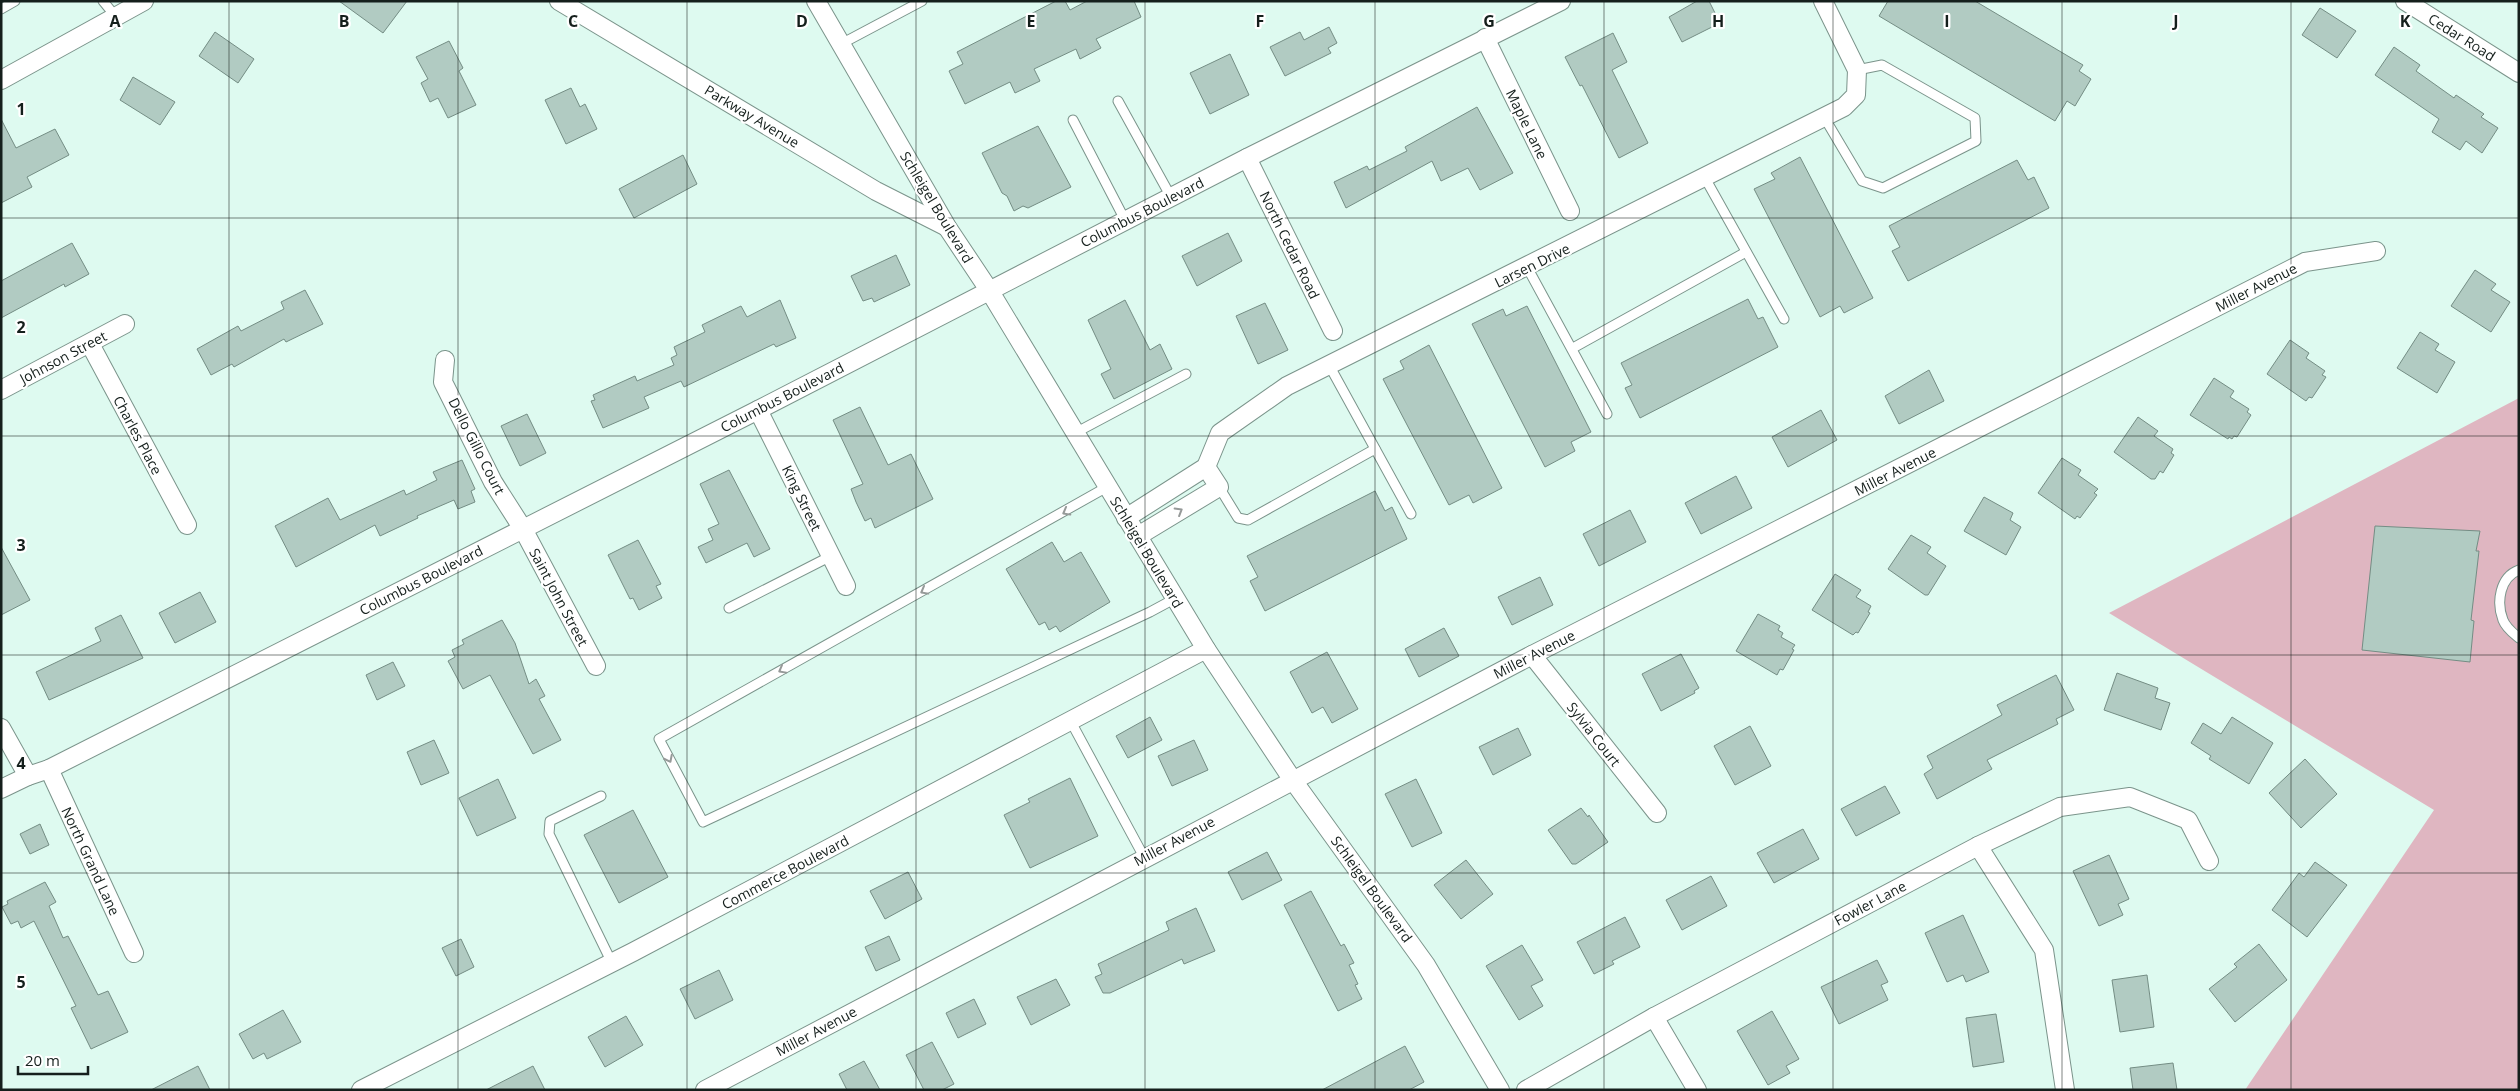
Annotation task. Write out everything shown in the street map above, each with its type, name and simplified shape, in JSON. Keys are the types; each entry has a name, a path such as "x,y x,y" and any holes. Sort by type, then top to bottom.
{"street":[{"path":"1,80 144,1"},
{"name":"Parkway Avenue","path":"559,1 876,191 946,227"},
{"name":"Schleigel Boulevard","path":"816,1 946,227 989,290 1206,649 1292,779 1426,965 1500,1090"},
{"name":"Columbus Boulevard","path":"1,790 28,776 49,769 758,410 1247,158 1561,1"},
{"path":"1823,1 1857,70"},
{"name":"Cedar Road","path":"2405,1 2519,73"},
{"name":"Maple Lane","path":"1485,38 1570,211"},
{"name":"Larsen Drive","path":"1206,467 1220,434 1288,386 1844,107 1856,95 1857,70"},
{"name":"North Cedar Road","path":"1247,158 1333,331"},
{"name":"Miller Avenue","path":"704,1090 1292,779 2305,262 2376,251"},
{"name":"Johnson Street","path":"1,390 90,344 124,324"},
{"name":"Charles Place","path":"90,344 186,525"},
{"name":"Dello Gillo Court","path":"445,360 443,382 493,482 523,528"},
{"name":"King Street","path":"758,410 846,586"},
{"path":"1126,518 1206,467 1219,486 1138,536"},
{"name":"Saint John Street","path":"523,528 596,666"},
{"name":"Commerce Boulevard","path":"361,1090 612,963 1206,649"},
{"name":"Sylvia Court","path":"1532,655 1657,813"},
{"path":"1,728 28,776"},
{"name":"North Grand Lane","path":"49,769 134,953"},
{"name":"Fowler Lane","path":"1526,1090 1654,1017 1978,846 2060,808 2130,797 2188,820 2209,861"},
{"path":"1978,846 2044,950 2065,1090"},
{"path":"1654,1017 1697,1090"}],"lane":[{"path":"1,9 15,1"},
{"path":"103,1 116,17"},
{"path":"841,44 922,1"},
{"path":"1824,118 1862,181 1883,188 1976,141 1975,118 1882,65 1857,70"},
{"path":"1118,101 1171,197"},
{"path":"1073,120 1125,220"},
{"path":"1705,178 1784,320"},
{"path":"1573,348 1746,252"},
{"path":"1527,267 1573,348 1607,414"},
{"path":"1328,365 1411,514"},
{"path":"1075,433 1186,374"},
{"path":"1219,486 1238,518 1248,520 1375,449"},
{"path":"1107,487 659,739 703,822 1150,612 1176,598"},
{"path":"729,608 831,556"},
{"path":"2519,570 2507,576 2501,590 2503,620 2519,638"},
{"path":"1070,720 1144,857"},
{"path":"601,796 550,820 549,834 612,963"}],"shaded area":[{"path":"2519,398 2519,1090 2245,1090 2434,810 2109,613"}],"building":[{"path":"339,1 407,1 383,33"},
{"path":"1056,1 1065,1 1070,10 1087,1 1134,1 1141,17 1096,39 1101,48 1080,59 1076,49 1034,69 1040,81 1015,93 1010,82 965,104 949,71 963,64 957,52"},
{"path":"1697,1 1709,1 1720,23 1682,42 1669,17"},
{"path":"1888,1 1975,1 2083,65 2079,71 2091,79 2075,106 2067,101 2055,121 1879,16"},
{"path":"2320,8 2356,31 2337,58 2302,35"},
{"path":"1329,27 1337,43 1328,48 1331,53 1285,76 1270,47 1300,32 1304,40"},
{"path":"215,32 254,59 238,83 199,56"},
{"path":"1613,33 1627,62 1612,70 1648,143 1619,158 1582,85 1580,86 1565,57"},
{"path":"449,41 463,68 459,71 476,105 448,118 438,98 430,102 421,83 428,79 416,57"},
{"path":"2394,47 2420,65 2416,71 2454,98 2456,95 2484,114 2481,117 2498,128 2482,153 2466,141 2460,150 2432,132 2439,119 2375,75"},
{"path":"1230,54 1249,95 1210,114 1190,73"},
{"path":"133,77 175,102 160,125 120,100"},
{"path":"571,88 580,107 585,104 597,129 566,144 545,100"},
{"path":"1477,107 1513,173 1480,190 1468,168 1441,181 1432,161 1346,208 1334,182 1367,166 1369,170 1407,151 1405,147"},
{"path":"1,119 16,148 55,129 69,155 27,177 32,187 1,203"},
{"path":"1038,126 1071,187 1028,208 1023,206 1014,211 1007,196 1002,193 982,153"},
{"path":"683,155 697,184 634,218 619,189"},
{"path":"1800,157 1873,298 1844,313 1840,306 1820,317 1754,189 1775,179 1771,173"},
{"path":"2017,160 2028,180 2034,177 2049,208 1908,281 1892,251 1900,247 1889,226"},
{"path":"1228,233 1242,261 1197,286 1182,256"},
{"path":"72,243 89,274 65,287 64,284 1,318 1,281"},
{"path":"896,255 910,285 874,302 872,298 863,301 851,276"},
{"path":"2475,270 2496,284 2491,290 2510,302 2491,332 2451,306"},
{"path":"305,290 323,324 286,342 284,339 234,367 232,364 211,375 197,349 238,326 241,331 284,309 281,302"},
{"path":"1748,299 1758,319 1763,317 1778,347 1640,418 1625,388 1632,385 1621,363"},
{"path":"780,300 796,338 776,347 774,344 684,387 681,381 644,397 649,408 603,428 591,401 595,400 593,395 635,376 637,381 674,365 671,358 677,355 674,347 705,332 702,325 741,306 747,317"},
{"path":"1125,300 1150,350 1160,344 1172,369 1114,399 1101,374 1111,369 1088,320"},
{"path":"1265,303 1288,350 1258,364 1236,316"},
{"path":"1527,306 1591,432 1571,442 1575,451 1545,467 1472,324 1503,309 1506,316"},
{"path":"2420,332 2439,344 2435,350 2455,362 2437,393 2397,368"},
{"path":"2290,340 2309,353 2306,358 2325,371 2322,375 2326,377 2312,398 2309,397 2306,401 2267,374"},
{"path":"1429,345 1502,488 1473,503 1469,495 1449,505 1383,379 1404,369 1400,361"},
{"path":"1929,370 1944,401 1899,424 1885,396"},
{"path":"2214,378 2234,391 2230,397 2249,409 2247,412 2251,415 2237,437 2234,436 2232,439 2229,437 2228,439 2190,415"},
{"path":"860,407 888,465 911,454 933,499 875,528 871,518 865,521 856,502 851,489 863,484 833,420"},
{"path":"1821,410 1837,440 1788,467 1772,437"},
{"path":"527,414 546,453 520,466 501,426"},
{"path":"2138,417 2158,431 2154,436 2173,449 2171,453 2174,455 2163,473 2160,471 2155,479 2151,479 2114,452"},
{"path":"2062,458 2081,470 2078,475 2098,489 2094,493 2097,495 2080,518 2077,516 2075,519 2038,493"},
{"path":"462,460 475,489 471,491 475,502 458,509 454,500 417,516 418,518 380,536 375,525 296,567 275,526 328,498 340,520 404,490 406,495 437,480 433,472"},
{"path":"729,470 770,549 754,557 747,543 706,563 698,547 713,540 708,529 719,524 700,484"},
{"path":"1736,476 1752,508 1701,534 1685,503"},
{"path":"1375,491 1385,511 1392,507 1407,539 1265,611 1250,581 1258,577 1247,556"},
{"path":"1984,497 2013,513 2010,520 2021,527 2006,555 1964,531"},
{"path":"1630,510 1646,542 1599,566 1583,534"},
{"path":"2375,526 2480,531 2476,551 2479,551 2471,620 2474,621 2470,662 2362,650"},
{"path":"1911,535 1931,547 1927,553 1946,566 1928,595 1925,595 1888,569"},
{"path":"638,540 661,584 656,586 662,598 639,610 633,598 630,599 608,555"},
{"path":"1052,542 1064,562 1081,552 1110,602 1060,632 1056,626 1049,630 1045,622 1039,625 1006,569"},
{"path":"1,547 30,600 1,615"},
{"path":"1835,574 1861,590 1856,597 1871,606 1868,612 1870,613 1858,633 1856,632 1853,635 1812,610"},
{"path":"1540,577 1553,605 1512,625 1498,597"},
{"path":"200,592 216,622 175,643 159,613"},
{"path":"1758,614 1780,626 1778,630 1783,633 1781,637 1795,645 1783,670 1780,669 1777,675 1736,651"},
{"path":"121,615 143,658 49,700 36,672 101,641 95,628"},
{"path":"502,620 515,643 529,684 536,679 545,696 539,699 561,740 533,754 490,675 463,689 448,661 455,657 452,650 464,644 462,640"},
{"path":"1444,628 1459,656 1419,677 1405,649"},
{"path":"1327,652 1358,709 1332,723 1323,707 1312,713 1290,672"},
{"path":"1681,654 1699,688 1694,691 1695,693 1661,711 1642,674"},
{"path":"393,662 405,686 377,700 366,675"},
{"path":"2117,673 2158,688 2155,698 2170,703 2161,730 2104,710"},
{"path":"2056,675 2074,710 2056,719 2058,724 1987,760 1992,769 1937,799 1924,774 1933,768 1927,756 2002,715 1997,705"},
{"path":"1150,717 1162,740 1128,758 1116,736"},
{"path":"2232,717 2273,743 2249,784 2209,759 2211,756 2191,743 2203,723 2221,734"},
{"path":"1750,726 1771,766 1735,785 1714,746"},
{"path":"1518,728 1531,755 1493,775 1479,747"},
{"path":"434,740 449,773 421,785 407,752"},
{"path":"1194,740 1208,770 1172,786 1158,756"},
{"path":"2305,759 2337,794 2301,828 2269,793"},
{"path":"1070,778 1098,836 1030,868 1004,815 1030,802 1028,799"},
{"path":"498,779 516,818 477,836 459,798"},
{"path":"1416,779 1442,833 1412,847 1385,794"},
{"path":"1885,786 1900,813 1856,836 1841,809"},
{"path":"1581,808 1588,817 1589,815 1608,842 1576,864 1572,864 1548,830"},
{"path":"633,810 668,877 619,903 584,835"},
{"path":"40,824 49,845 30,854 20,834"},
{"path":"1803,829 1819,859 1774,883 1757,853"},
{"path":"1267,852 1282,880 1242,900 1228,872"},
{"path":"2109,855 2129,899 2118,904 2123,915 2099,926 2073,871"},
{"path":"1466,860 1493,894 1461,919 1434,885"},
{"path":"2315,862 2347,885 2307,937 2272,910 2299,873 2304,877"},
{"path":"908,872 922,899 885,919 870,891"},
{"path":"1711,876 1727,906 1682,930 1666,900"},
{"path":"45,882 56,902 49,906 63,938 68,936 98,995 108,991 128,1032 91,1049 71,1008 76,1006 34,921 21,928 18,921 11,924 2,907 8,904 7,901"},
{"path":"1311,891 1341,946 1344,944 1354,963 1349,965 1358,984 1355,985 1362,999 1338,1011 1284,905"},
{"path":"1196,908 1215,951 1184,964 1182,959 1110,993 1103,993 1095,977 1102,974 1098,964 1169,930 1166,922"},
{"path":"1963,915 1989,972 1966,982 1963,975 1947,982 1925,933"},
{"path":"1625,917 1640,947 1612,961 1614,964 1594,974 1577,942"},
{"path":"889,936 900,960 876,971 865,947"},
{"path":"461,939 474,967 456,976 442,948"},
{"path":"2259,944 2287,980 2235,1022 2209,989 2237,967 2234,964"},
{"path":"1522,945 1543,980 1531,986 1543,1006 1519,1020 1486,966"},
{"path":"1877,960 1888,982 1881,985 1888,1000 1839,1024 1821,987"},
{"path":"719,970 733,1000 695,1019 680,989"},
{"path":"2147,975 2154,1027 2120,1032 2112,980"},
{"path":"1056,979 1070,1005 1031,1025 1017,997"},
{"path":"974,999 986,1024 958,1038 946,1013"},
{"path":"283,1010 301,1042 267,1059 264,1053 253,1059 239,1034"},
{"path":"1772,1011 1799,1059 1786,1066 1790,1073 1768,1085 1737,1031"},
{"path":"1996,1014 2004,1062 1973,1067 1966,1018"},
{"path":"626,1016 643,1045 605,1067 588,1037"},
{"path":"932,1042 954,1084 942,1090 924,1090 906,1055"},
{"path":"1405,1046 1424,1082 1409,1090 1322,1090"},
{"path":"864,1061 880,1090 847,1090 839,1074"},
{"path":"2173,1063 2177,1090 2133,1090 2130,1068"},
{"path":"198,1066 210,1090 151,1090"},
{"path":"533,1066 545,1090 486,1090"}]}
